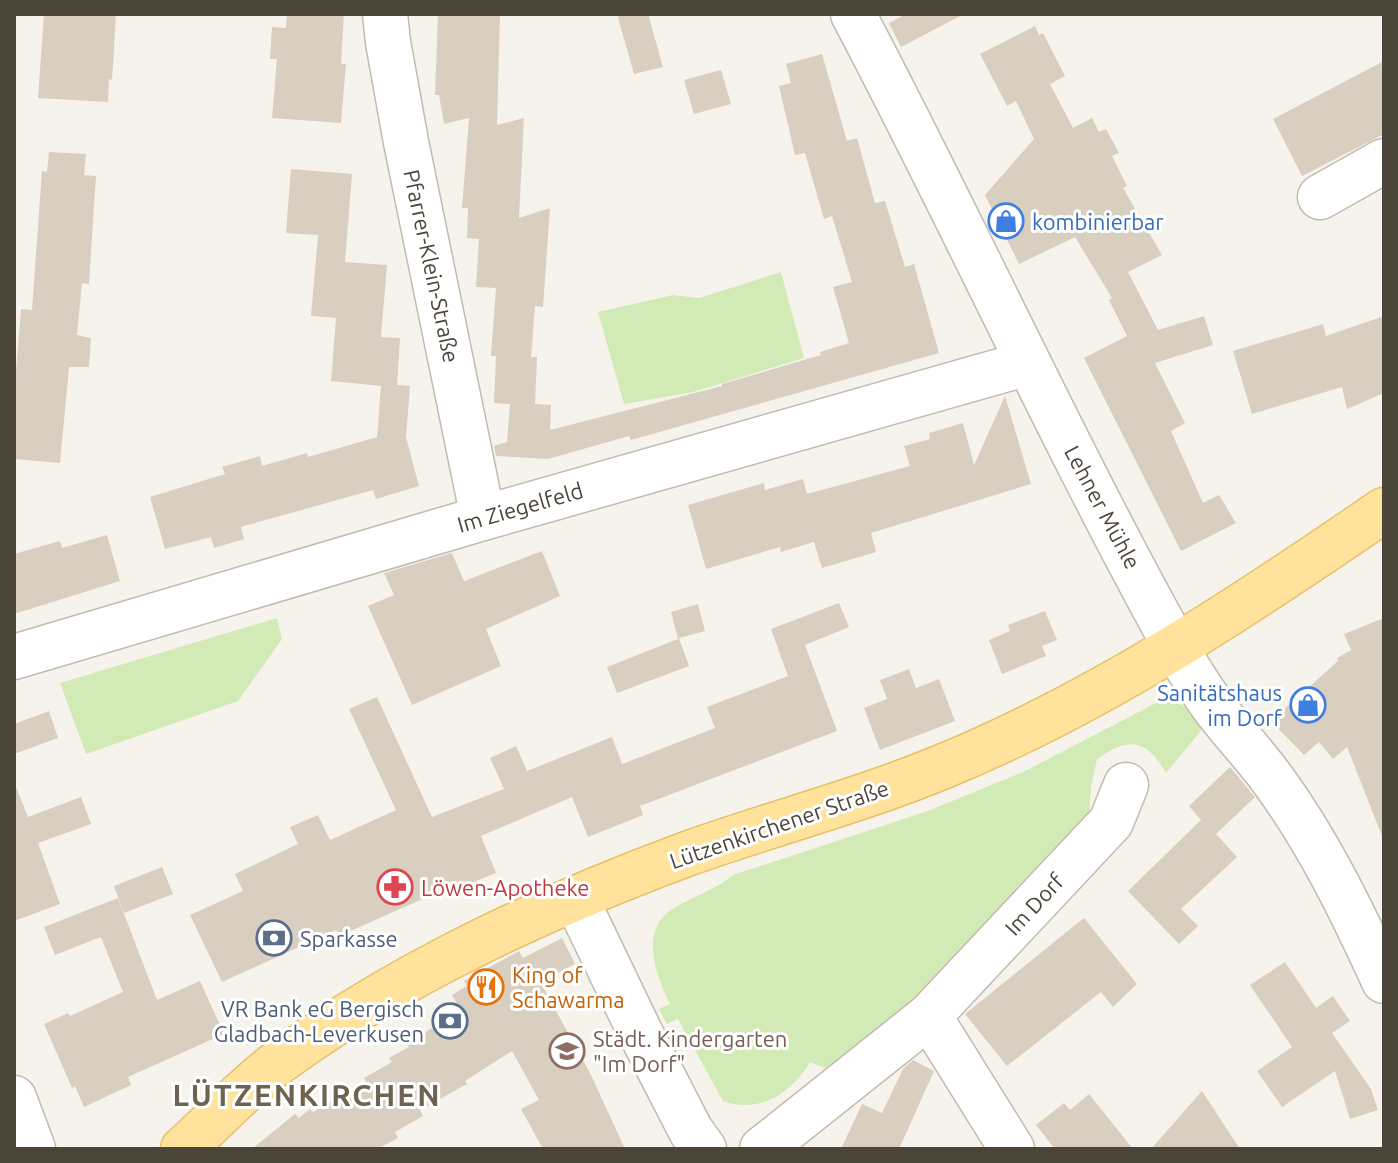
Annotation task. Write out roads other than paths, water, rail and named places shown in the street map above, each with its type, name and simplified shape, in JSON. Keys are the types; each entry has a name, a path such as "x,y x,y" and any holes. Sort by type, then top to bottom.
{"main road":[{"name":"Lützenkirchener Straße","path":"183,1149 277,1063 359,1007 440,960 576,899 683,856 943,767 1055,716 1175,646 1384,510"}],"street":[{"name":"Pfarrer-Klein-Straße","path":"385,14 406,142 483,518"},
{"name":"Lehner Mühle","path":"853,14 940,182 1028,363 1175,646 1221,717 1273,779 1318,846 1384,981"},
{"path":"1320,197 1384,161"},
{"name":"Im Ziegelfeld","path":"14,657 483,518 1028,363"},
{"name":"Im Dorf","path":"762,1149 929,1016 1111,822 1126,785"},
{"path":"576,899 658,1067 691,1131 704,1149"},
{"path":"929,1016 1012,1149"},
{"path":"14,1098 33,1149"}],"place":[{"name":"kombinierbar","path":"1006,221"},
{"name":"Sanitätshaus im Dorf","path":"1308,705"},
{"name":"Löwen-Apotheke","path":"395,887"},
{"name":"Sparkasse","path":"274,938"},
{"name":"King of Schawarma","path":"486,987"},
{"name":"VR Bank eG Bergisch Gladbach-Leverkusen","path":"450,1021"},
{"name":"Städt. Kindergarten \"Im Dorf\"","path":"567,1051"}],"district":[{"name":"LÜTZENKIRCHEN","path":"307,1095"}]}
